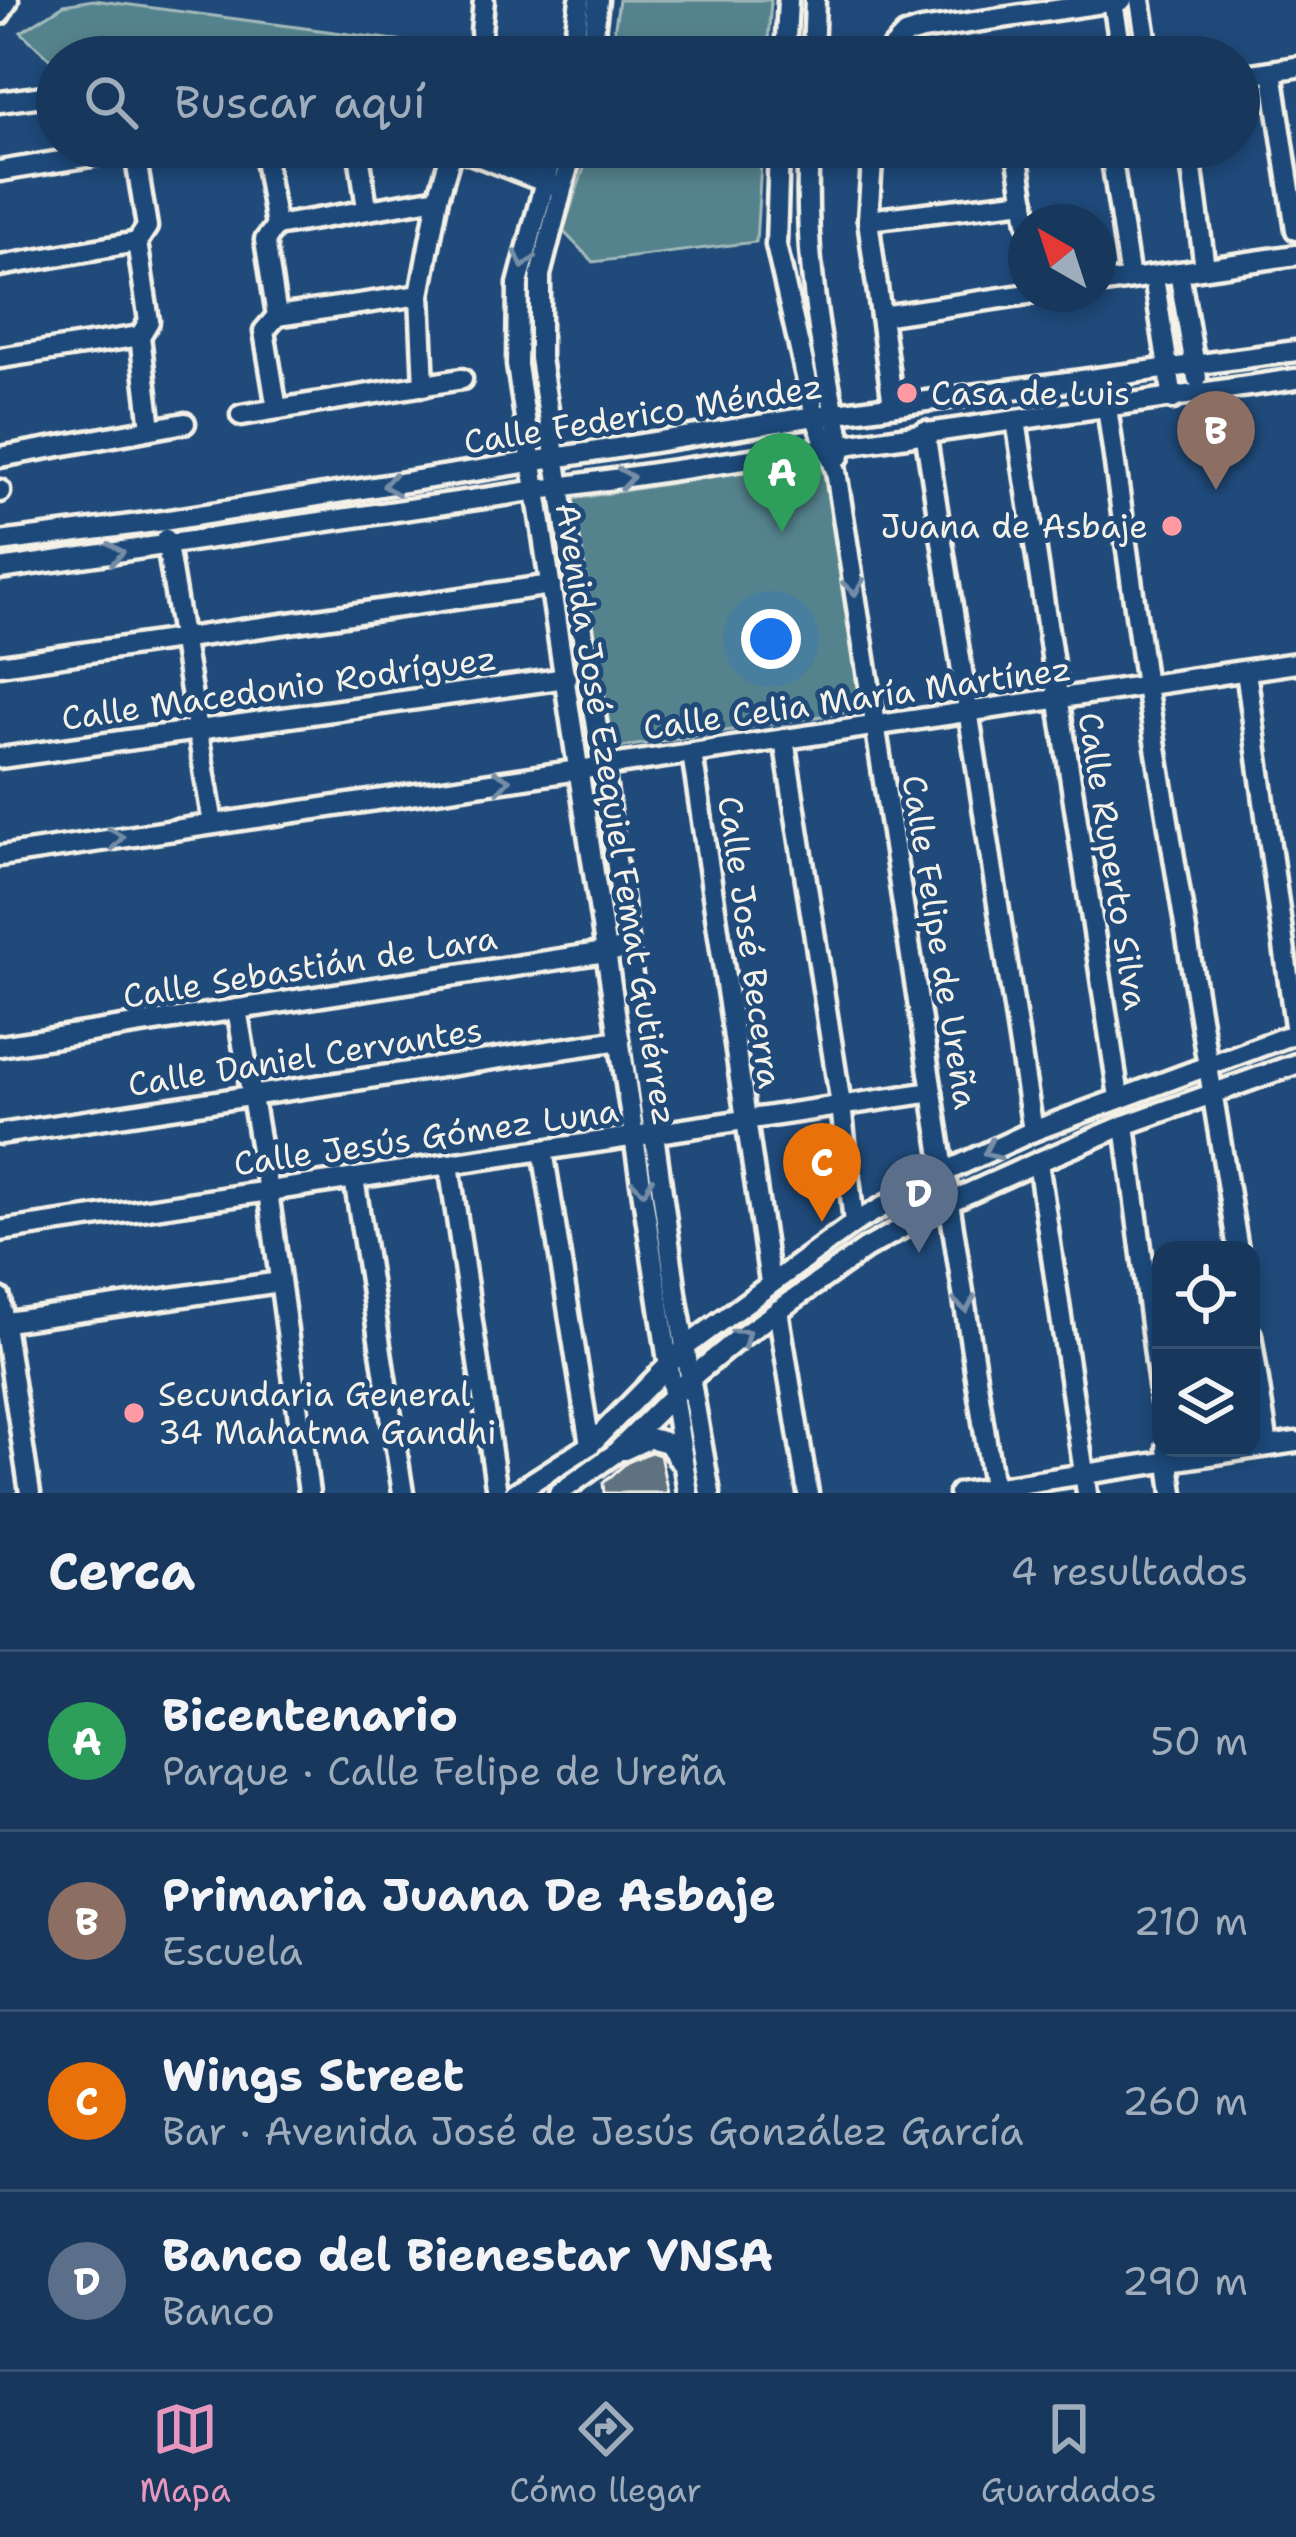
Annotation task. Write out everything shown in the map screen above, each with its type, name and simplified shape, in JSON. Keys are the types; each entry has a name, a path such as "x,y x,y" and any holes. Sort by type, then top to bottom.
{"street":[{"path":"0,14 8,0"},
{"path":"481,32 484,0"},
{"path":"575,36 580,0"},
{"path":"594,36 598,0"},
{"path":"786,36 788,0"},
{"path":"813,36 814,0"},
{"path":"1140,0 1146,36"},
{"path":"903,36 1118,1 1120,36"},
{"path":"1260,73 1296,68"},
{"path":"1272,71 1291,160 1296,230"},
{"path":"0,102 36,97"},
{"path":"0,171 36,165"},
{"path":"0,266 136,242 147,227 137,168"},
{"path":"266,168 276,226"},
{"path":"361,168 368,208"},
{"path":"424,386 420,295 447,168"},
{"path":"508,168 552,185"},
{"name":"Avenida José Ezequiel Femat Gutiérrez","path":"553,168 539,275 540,358 657,1133 677,1300 710,1493"},
{"name":"Avenida José Ezequiel Femat Gutiérrez","path":"561,168 518,284 517,365 688,1493"},
{"name":"Calle Felipe de Ureña","path":"778,168 776,245 833,446 994,1490"},
{"name":"Calle Felipe de Ureña","path":"807,168 805,212 825,414"},
{"path":"872,168 868,220 893,405"},
{"path":"1019,168 1025,204"},
{"path":"1113,168 1130,279"},
{"path":"1192,168 1205,268"},
{"path":"277,316 265,240 276,226 438,197"},
{"path":"868,220 1024,201"},
{"path":"136,242 148,321 140,336 152,428"},
{"path":"1116,281 1296,255"},
{"path":"1179,272 1200,395"},
{"path":"1154,277 1173,399"},
{"path":"278,409 264,331 277,316 420,295"},
{"path":"881,316 1008,297"},
{"path":"0,358 140,336"},
{"name":"Calle Federico Méndez","path":"0,542 163,521 825,414 1296,351"},
{"path":"241,415 462,379"},
{"name":"Calle Federico Méndez","path":"0,569 1296,379"},
{"path":"1107,407 1146,686 1237,1241"},
{"name":"Calle Ruperto Silva","path":"1016,420 1119,1097"},
{"path":"0,457 185,423"},
{"path":"925,431 1033,1131"},
{"path":"163,521 213,824"},
{"path":"0,665 551,585"},
{"name":"Calle Celia María Martínez","path":"0,856 1296,663"},
{"path":"515,1493 590,1445 687,1346 854,1223 945,1172 1033,1131 1296,1033 1246,671"},
{"name":"Calle Macedonio Rodríguez","path":"0,758 566,678"},
{"path":"784,740 841,1106 854,1223"},
{"name":"Calle José Becerra","path":"692,753 770,1282"},
{"name":"Calle Sebastián de Lara","path":"0,1046 630,948"},
{"path":"237,1009 254,1096 309,1493"},
{"name":"Calle Daniel Cervantes","path":"0,1134 620,1040"},
{"path":"559,1493 614,1454 692,1376 865,1249 950,1202 1038,1162 1214,1091 1296,1064"},
{"name":"Calle Jesús Gómez Luna","path":"0,1231 932,1092"},
{"path":"1126,1125 1155,1349"},
{"path":"544,1150 590,1445"},
{"path":"1038,1162 1086,1484"},
{"path":"448,1164 497,1493"},
{"path":"354,1178 404,1493"},
{"path":"2,1322 280,1282"},
{"path":"0,1298 9,1417 30,1493"},
{"path":"677,1300 700,1318 716,1323"},
{"path":"778,1310 808,1493"},
{"path":"1253,1349 1268,1446"},
{"path":"614,1454 650,1438 668,1443 685,1470"},
{"path":"1260,1447 1296,1442"},
{"path":"959,1493 1086,1484 1162,1457"},
{"path":"1168,1457 1173,1493"},
{"path":"590,1472 592,1493"}],"green space":[{"path":"93,0 365,36 36,36 36,46 21,32 64,5"},
{"path":"619,0 771,0 768,36 613,36"},
{"path":"584,168 761,168 756,242 593,262 563,231"},
{"path":"822,459 861,710 611,749 573,499"}],"building":[{"path":"651,1452 660,1455 668,1493 604,1493 603,1483 626,1463"}],"place":[{"name":"Casa de Luis","path":"907,393"},
{"name":"Primaria Juana De Asbaje","path":"1216,490"},
{"name":"Juana de Asbaje","path":"1172,526"},
{"name":"Bicentenario","path":"782,532"},
{"name":"Wings Street","path":"822,1222"},
{"name":"Banco del Bienestar VNSA","path":"919,1253"},
{"name":"Secundaria General 34 Mahatma Gandhi","path":"134,1413"}]}
